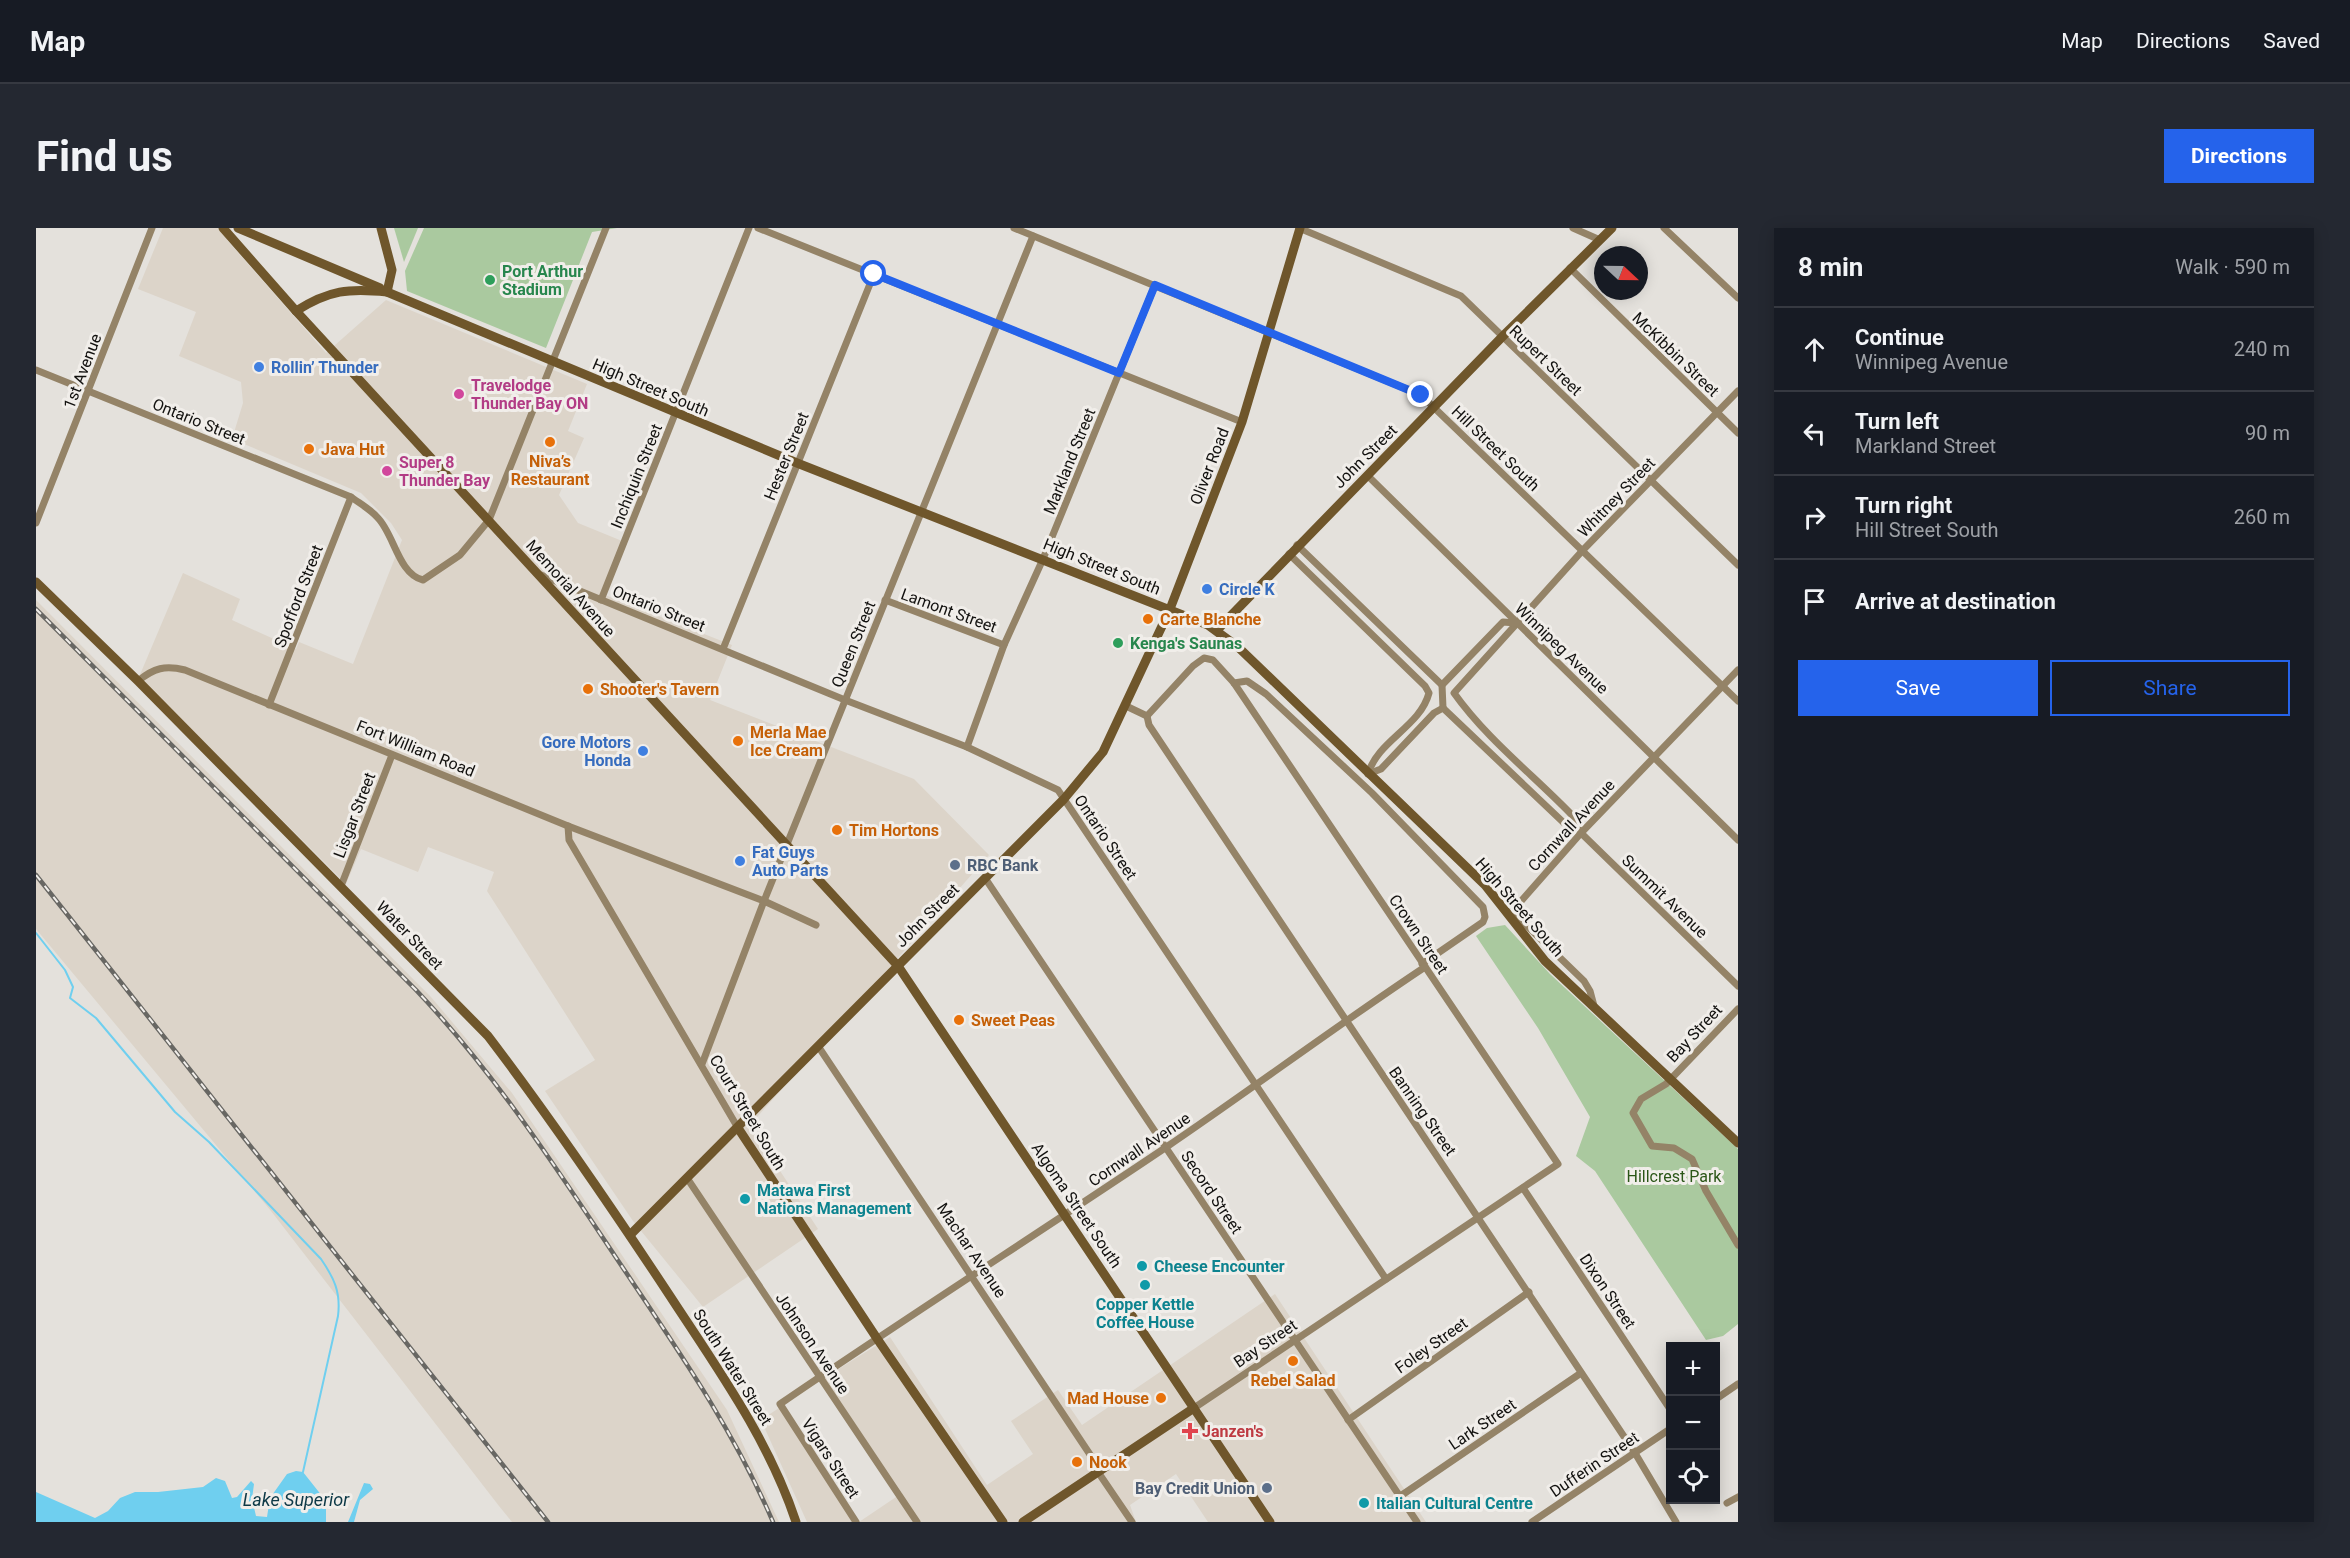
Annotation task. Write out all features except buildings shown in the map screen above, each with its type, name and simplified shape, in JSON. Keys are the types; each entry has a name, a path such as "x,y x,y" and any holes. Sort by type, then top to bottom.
{"main road":[{"name":"Memorial Avenue","path":"223,228 296,311 898,966"},
{"path":"238,228 387,292 392,270 381,228"},
{"name":"Oliver Road","path":"1126,706 1170,609 1242,422 1300,228"},
{"name":"John Street","path":"1217,630 1297,545 1612,228"},
{"name":"High Street South","path":"296,311 314,300 337,291 387,292 797,464 1170,609 1217,630 1238,647 1485,885 1539,954 1738,1143"},
{"path":"36,582 138,681"},
{"name":"Water Street","path":"138,681 488,1036 537,1100 630,1235"},
{"name":"John Street","path":"630,1235 1064,799 1095,764 1126,706"},
{"name":"Algoma Street South","path":"898,966 1270,1522"},
{"name":"Court Street South","path":"738,1128 878,1340 1003,1522"},
{"name":"South Water Street","path":"630,1235 757,1433 796,1522"},
{"name":"Bay Street","path":"1023,1522 1194,1408"}],"street":[{"name":"1st Avenue","path":"36,523 152,228"},
{"path":"489,520 606,228"},
{"name":"Inchiquin Street","path":"601,600 749,228"},
{"path":"758,228 1242,422"},
{"name":"Hill Street South","path":"1014,228 1421,395 1738,701"},
{"name":"Rupert Street","path":"1300,228 1461,296 1738,565"},
{"path":"1573,228 1600,240"},
{"path":"1664,228 1738,298"},
{"name":"Queen Street","path":"702,1064 764,901 1033,236"},
{"name":"McKibbin Street","path":"1570,268 1738,433"},
{"name":"Hester Street","path":"723,649 874,274"},
{"name":"Markland Street","path":"967,747 1004,645 1043,559 1155,285"},
{"name":"Ontario Street","path":"36,370 351,497 378,517 404,564 418,579 429,578 448,565 471,543 489,520"},
{"name":"Whitney Street","path":"1454,693 1583,550 1738,391"},
{"name":"Winnipeg Avenue","path":"1368,476 1738,840"},
{"name":"Spofford Street","path":"270,705 351,497"},
{"path":"1297,545 1442,685 1443,708 1434,713 1381,769 1368,774"},
{"path":"1289,554 1425,686 1429,693 1422,710 1372,760 1368,774"},
{"name":"Ontario Street","path":"536,573 845,700 967,747 1058,790 1386,1279"},
{"name":"Lamont Street","path":"885,600 1004,645"},
{"name":"Whitney Street","path":"1442,685 1503,622 1516,622"},
{"path":"1126,706 1147,716 1192,666 1204,658 1213,660 1234,683"},
{"name":"Fort William Road","path":"138,681 158,668 173,667 568,826 764,901 816,925"},
{"name":"Cornwall Avenue","path":"1594,1006 1590,991 1584,981 1515,912 1517,904 1581,832 1738,670"},
{"name":"Cornwall Avenue","path":"782,1410 780,1404 1257,1086 1344,1020 1424,966 1482,922 1485,917 1484,907 1372,793 1266,694 1247,681 1234,683"},
{"name":"Crown Street","path":"1234,683 1557,1164 1523,1188"},
{"name":"Summit Avenue","path":"1454,693 1537,783 1573,816 1574,825"},
{"name":"Summit Avenue","path":"1443,708 1564,823 1574,825 1738,986"},
{"name":"Banning Street","path":"1147,716 1149,725 1344,1020 1479,1216 1635,1453 1676,1522"},
{"name":"Lisgar Street","path":"341,886 392,755"},
{"path":"1530,790 1537,783"},
{"name":"Court Street South","path":"568,826 569,840 738,1128"},
{"name":"Secord Street","path":"986,878 1417,1522"},
{"name":"Bay Street","path":"1738,1009 1672,1079 1641,1099 1633,1113 1652,1146 1674,1148 1692,1159 1706,1191 1738,1245"},
{"name":"Machar Avenue","path":"819,1046 974,1276 1132,1522"},
{"name":"Johnson Avenue","path":"687,1178 917,1522"},
{"name":"Bay Street","path":"1194,1408 1523,1188"},
{"name":"Dixon Street","path":"1523,1188 1666,1402"},
{"name":"Foley Street","path":"1348,1420 1529,1292"},
{"name":"Lark Street","path":"1399,1497 1581,1372"},
{"path":"1720,1396 1738,1384"},
{"name":"Vigars Street","path":"782,1410 856,1522"},
{"name":"Dufferin Street","path":"1533,1522 1666,1432"},
{"path":"1727,1503 1738,1497"}],"shaded area":[{"path":"163,228 232,228 227,240 326,353 386,300 587,384 568,431 584,438 559,495 578,523 627,543 605,595 732,645 710,700 914,779 989,855 750,1125 818,1229 703,1307 633,1221 545,1091 595,1060 487,891 494,872 428,847 418,872 361,849 346,884 139,677 183,573 240,599 232,620 296,649 299,642 353,664 402,540 391,523 361,493 232,439 243,403 241,382 179,356 196,312 138,289"},
{"path":"36,600 431,997 512,1093 727,1410 779,1522 512,1522 499,1506 271,1211 36,929"},
{"path":"1275,1294 1426,1522 1208,1522 1176,1474 1130,1505 1136,1522 859,1522 902,1493 824,1378 890,1337 987,1485 1033,1454 1011,1421 1058,1390 1082,1425"},
{"path":"779,1408 858,1522 807,1522 761,1420"}],"green space":[{"path":"394,228 418,228 404,262"},
{"name":"Port Arthur Stadium","path":"424,228 617,228 592,232 546,348 407,291 405,271"},
{"name":"Hillcrest Park","path":"1505,925 1550,974 1738,1149 1738,1324 1723,1336 1706,1340 1595,1171 1576,1156 1590,1117 1538,1028 1476,936 1487,928"}],"water":[{"name":"Lake Superior","path":"296,1471 303,1472 326,1501 326,1522 36,1522 36,1492 95,1518 108,1511 120,1498 135,1492 203,1487 216,1478 225,1481 232,1498 237,1497 251,1481 254,1484 252,1499 256,1516 267,1517 270,1498 287,1474"},
{"name":"Lake Superior","path":"364,1483 370,1484 373,1489 360,1500 354,1522 348,1522"}],"waterway":[{"path":"36,933 65,970 73,987 70,998 96,1018 175,1112 209,1142 321,1259 333,1279 337,1292 338,1316 303,1472"}],"railway":[{"path":"36,609 416,990 471,1053 545,1152 680,1353 739,1452 773,1522"},
{"path":"36,875 548,1522"}],"place":[{"name":"Port Arthur Stadium","path":"490,280"},
{"name":"Rollin’ Thunder","path":"259,367"},
{"name":"Travelodge Thunder Bay ON","path":"459,394"},
{"name":"Niva’s Restaurant","path":"550,442"},
{"name":"Java Hut","path":"309,449"},
{"name":"Super 8 Thunder Bay","path":"387,471"},
{"name":"Circle K","path":"1207,589"},
{"name":"Carte Blanche","path":"1148,619"},
{"name":"Kenga's Saunas","path":"1118,643"},
{"name":"Shooter's Tavern","path":"588,689"},
{"name":"Merla Mae Ice Cream","path":"738,741"},
{"name":"Gore Motors Honda","path":"643,751"},
{"name":"Tim Hortons","path":"837,830"},
{"name":"Fat Guys Auto Parts","path":"740,861"},
{"name":"RBC Bank","path":"955,865"},
{"name":"Sweet Peas","path":"959,1020"},
{"name":"Matawa First Nations Management","path":"745,1199"},
{"name":"Cheese Encounter","path":"1142,1266"},
{"name":"Copper Kettle Coffee House","path":"1145,1285"},
{"name":"Rebel Salad","path":"1293,1361"},
{"name":"Mad House","path":"1161,1398"},
{"name":"Janzen's","path":"1190,1431"},
{"name":"Nook","path":"1077,1462"},
{"name":"Bay Credit Union","path":"1267,1488"},
{"name":"Italian Cultural Centre","path":"1364,1503"}],"route":[{"path":"874,274 1119,373 1155,285 1421,395"}]}
